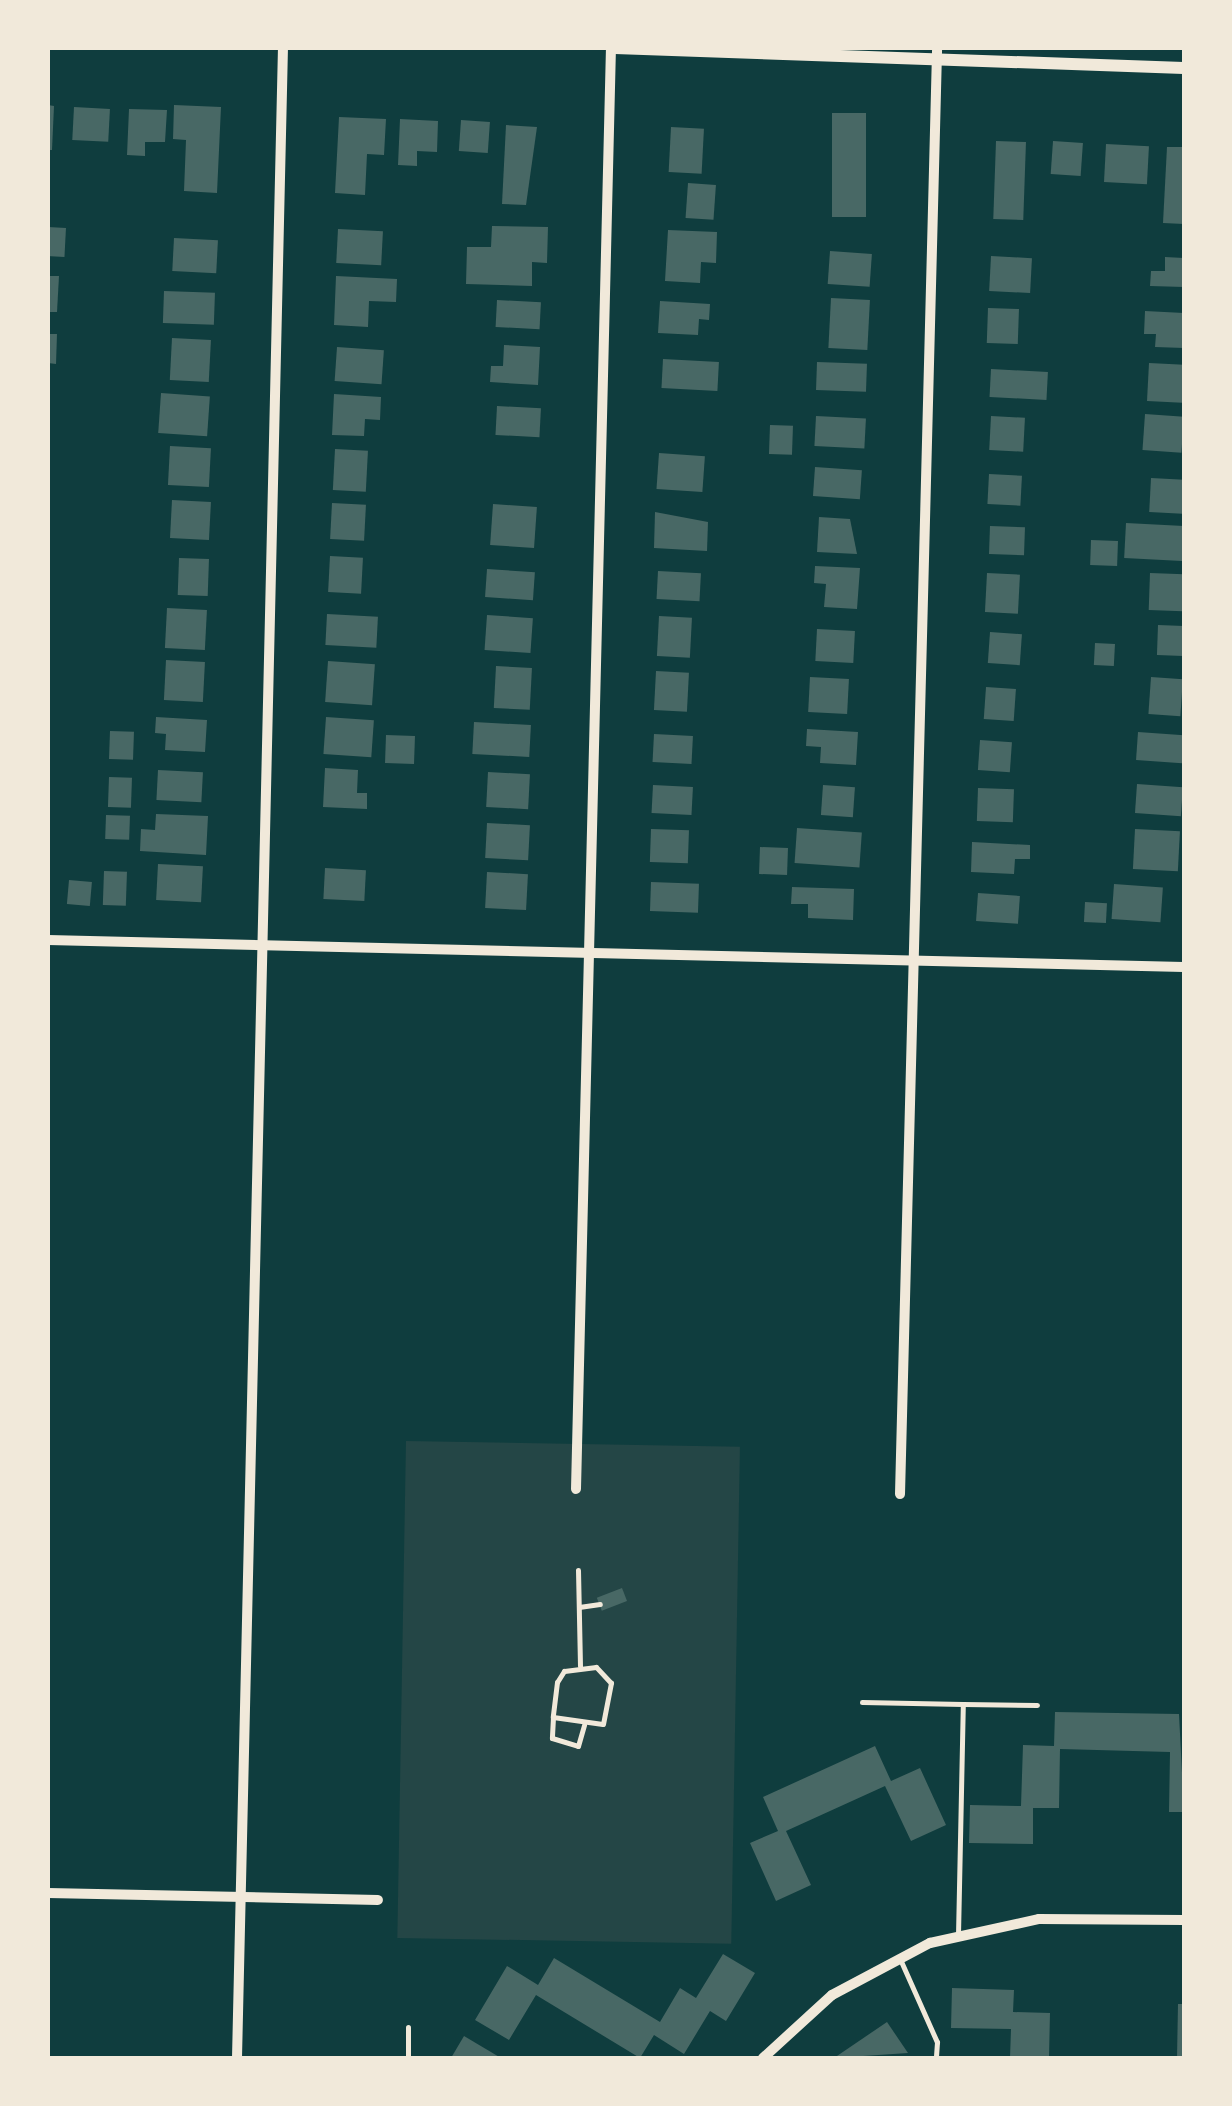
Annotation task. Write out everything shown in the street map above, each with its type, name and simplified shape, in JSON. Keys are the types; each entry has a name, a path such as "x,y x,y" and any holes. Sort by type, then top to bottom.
{"street":[{"path":"237,2058 283,48"},
{"path":"576,1489 613,48 937,53 1184,68"},
{"path":"900,1494 937,53"},
{"path":"48,940 1184,967"},
{"path":"48,1892 378,1900"},
{"path":"762,2058 832,1995 899,1957 958,1935 1038,1919 1184,1920"}],"lane":[{"path":"862,1702 1037,1706"},
{"path":"958,1935 963,1704"},
{"path":"899,1957 937,2042 936,2058"},
{"path":"408,2027 408,2058"}],"path":[{"path":"578,1570 580,1666"},
{"path":"579,1607 600,1604"},
{"path":"554,1717 583,1718 584,1743 558,1745 552,1738 557,1682 580,1666 596,1667 611,1683 603,1724 584,1725"}],"shaded area":[{"path":"406,1441 740,1447 731,1944 397,1938"}],"building":[{"path":"48,105 54,106 52,150 48,150"},
{"path":"174,105 221,107 217,193 184,191 186,140 173,139"},
{"path":"74,107 110,109 108,142 72,140"},
{"path":"129,109 167,110 165,142 145,142 145,156 127,155"},
{"path":"832,113 866,113 866,217 832,217"},
{"path":"339,117 386,119 384,155 367,154 365,195 335,193"},
{"path":"400,119 438,121 437,152 417,151 417,166 398,165"},
{"path":"461,120 490,122 488,153 459,151"},
{"path":"506,125 537,127 526,205 502,204"},
{"path":"671,127 704,129 702,174 669,172"},
{"path":"996,141 1026,142 1023,220 993,219"},
{"path":"1053,141 1083,143 1081,176 1051,174"},
{"path":"1106,144 1149,146 1147,184 1104,182"},
{"path":"1167,147 1184,147 1184,224 1163,223"},
{"path":"688,183 716,185 713,220 686,218"},
{"path":"492,226 548,227 547,263 532,262 532,286 466,284 467,247 491,247"},
{"path":"48,227 66,228 64,257 48,256"},
{"path":"338,229 383,231 381,265 336,263"},
{"path":"668,230 717,232 716,263 701,262 700,283 665,281"},
{"path":"174,238 218,240 216,273 172,271"},
{"path":"830,251 872,254 870,287 828,284"},
{"path":"991,256 1032,258 1030,293 989,291"},
{"path":"1165,257 1184,258 1184,287 1150,286 1151,271 1165,271"},
{"path":"48,276 59,276 57,312 48,312"},
{"path":"336,276 397,279 396,302 369,301 368,327 334,325"},
{"path":"164,291 215,293 214,325 163,323"},
{"path":"831,298 870,300 867,350 828,348"},
{"path":"497,300 541,302 540,329 496,327"},
{"path":"660,301 710,304 709,320 699,319 698,335 658,333"},
{"path":"988,308 1019,309 1018,344 987,343"},
{"path":"1145,311 1184,313 1184,348 1155,347 1156,334 1144,334"},
{"path":"48,334 57,334 56,364 48,363"},
{"path":"172,338 211,340 209,382 170,380"},
{"path":"504,345 540,347 538,385 490,382 491,366 503,366"},
{"path":"337,347 384,350 382,384 335,381"},
{"path":"663,359 719,362 717,391 661,388"},
{"path":"817,362 867,364 866,392 816,390"},
{"path":"1149,363 1184,365 1182,403 1147,401"},
{"path":"991,369 1048,372 1046,400 990,397"},
{"path":"161,393 210,396 207,436 158,433"},
{"path":"334,394 381,397 380,420 365,419 364,436 332,435"},
{"path":"497,406 541,408 539,437 495,435"},
{"path":"1145,414 1184,417 1181,453 1142,450"},
{"path":"816,416 866,419 864,449 814,446"},
{"path":"991,416 1025,418 1023,452 989,450"},
{"path":"770,425 793,426 792,455 769,454"},
{"path":"170,446 211,448 209,487 168,485"},
{"path":"335,449 368,451 366,492 333,490"},
{"path":"659,453 705,456 702,492 656,489"},
{"path":"815,467 862,470 860,499 813,496"},
{"path":"989,474 1022,476 1020,506 987,504"},
{"path":"1151,478 1184,480 1182,514 1149,512"},
{"path":"172,500 211,502 209,540 170,538"},
{"path":"332,503 366,505 364,541 330,539"},
{"path":"493,504 537,507 534,548 490,545"},
{"path":"655,512 708,522 707,551 654,548"},
{"path":"819,517 850,519 857,554 817,552"},
{"path":"1126,523 1184,526 1182,561 1124,558"},
{"path":"990,526 1025,527 1024,555 989,554"},
{"path":"1091,540 1118,541 1117,566 1090,565"},
{"path":"330,556 363,558 361,594 328,592"},
{"path":"179,558 209,559 208,596 178,595"},
{"path":"815,566 860,568 857,609 824,607 826,584 814,583"},
{"path":"487,569 535,572 533,600 485,597"},
{"path":"658,571 701,573 699,601 657,599"},
{"path":"987,573 1020,575 1018,614 985,612"},
{"path":"1150,573 1184,574 1183,611 1149,610"},
{"path":"167,608 207,610 205,650 165,648"},
{"path":"327,614 378,617 376,648 325,645"},
{"path":"487,615 533,618 530,653 485,650"},
{"path":"659,616 692,618 690,658 657,656"},
{"path":"1158,625 1184,626 1183,656 1157,655"},
{"path":"817,629 855,631 853,663 815,661"},
{"path":"990,632 1022,634 1020,665 988,663"},
{"path":"1095,643 1115,644 1114,666 1094,665"},
{"path":"166,660 205,662 203,702 164,700"},
{"path":"328,661 375,664 372,705 325,702"},
{"path":"496,666 532,668 530,710 494,708"},
{"path":"656,671 689,673 687,712 654,710"},
{"path":"810,677 849,679 847,714 808,712"},
{"path":"1151,677 1183,679 1180,716 1148,714"},
{"path":"986,687 1016,689 1014,721 984,719"},
{"path":"156,717 207,720 205,752 165,750 166,734 155,733"},
{"path":"326,717 374,720 371,757 323,754"},
{"path":"474,722 531,725 529,757 472,754"},
{"path":"807,729 858,732 856,765 820,763 821,747 806,746"},
{"path":"110,731 134,732 133,760 109,759"},
{"path":"1138,732 1184,735 1182,763 1136,760"},
{"path":"654,734 693,736 691,764 653,762"},
{"path":"386,735 415,736 414,764 385,763"},
{"path":"980,740 1012,742 1010,772 978,770"},
{"path":"325,768 358,770 357,793 367,793 367,809 323,807"},
{"path":"158,770 203,772 201,802 156,800"},
{"path":"488,772 530,774 528,809 486,807"},
{"path":"109,777 132,778 131,808 108,807"},
{"path":"1137,784 1183,787 1181,816 1135,813"},
{"path":"653,785 693,787 691,815 652,813"},
{"path":"823,785 855,787 853,817 821,815"},
{"path":"978,788 1014,789 1013,822 977,821"},
{"path":"156,814 208,816 206,855 140,851 141,829 155,830"},
{"path":"106,815 130,816 129,840 105,839"},
{"path":"487,823 530,825 528,860 485,858"},
{"path":"797,828 862,833 859,867 795,863"},
{"path":"651,829 689,830 688,863 650,862"},
{"path":"1135,829 1180,831 1178,871 1133,869"},
{"path":"972,842 1030,845 1030,859 1015,859 1014,874 971,872"},
{"path":"760,847 788,848 787,875 759,874"},
{"path":"158,864 203,866 201,902 156,900"},
{"path":"325,868 366,870 364,901 323,899"},
{"path":"104,871 127,872 126,906 103,905"},
{"path":"487,872 528,874 526,910 485,908"},
{"path":"69,880 92,882 90,906 67,904"},
{"path":"651,882 699,884 698,913 650,911"},
{"path":"1114,884 1163,887 1160,922 1112,919"},
{"path":"792,887 854,889 853,920 808,918 808,904 791,904"},
{"path":"978,893 1020,896 1018,924 976,921"},
{"path":"1085,902 1107,903 1106,923 1084,922"},
{"path":"622,1588 627,1601 602,1611 597,1598"},
{"path":"1055,1712 1179,1714 1184,1812 1169,1812 1170,1752 1060,1749 1059,1808 1033,1808 1033,1844 969,1843 970,1805 1021,1806 1023,1745 1054,1746"},
{"path":"875,1746 891,1781 920,1768 946,1825 911,1841 885,1786 786,1831 811,1885 776,1901 750,1843 778,1831 763,1797"},
{"path":"723,1954 755,1973 726,2021 710,2011 684,2054 654,2035 640,2058 536,1995 509,2040 475,2020 507,1966 538,1985 554,1958 660,2022 680,1988 696,1998"},
{"path":"952,1988 1014,1990 1013,2012 1050,2013 1049,2058 1010,2058 1011,2029 951,2028"},
{"path":"1178,2004 1184,2004 1184,2058 1177,2058"},
{"path":"887,2022 908,2053 834,2058"},
{"path":"464,2036 501,2058 451,2058"}]}
